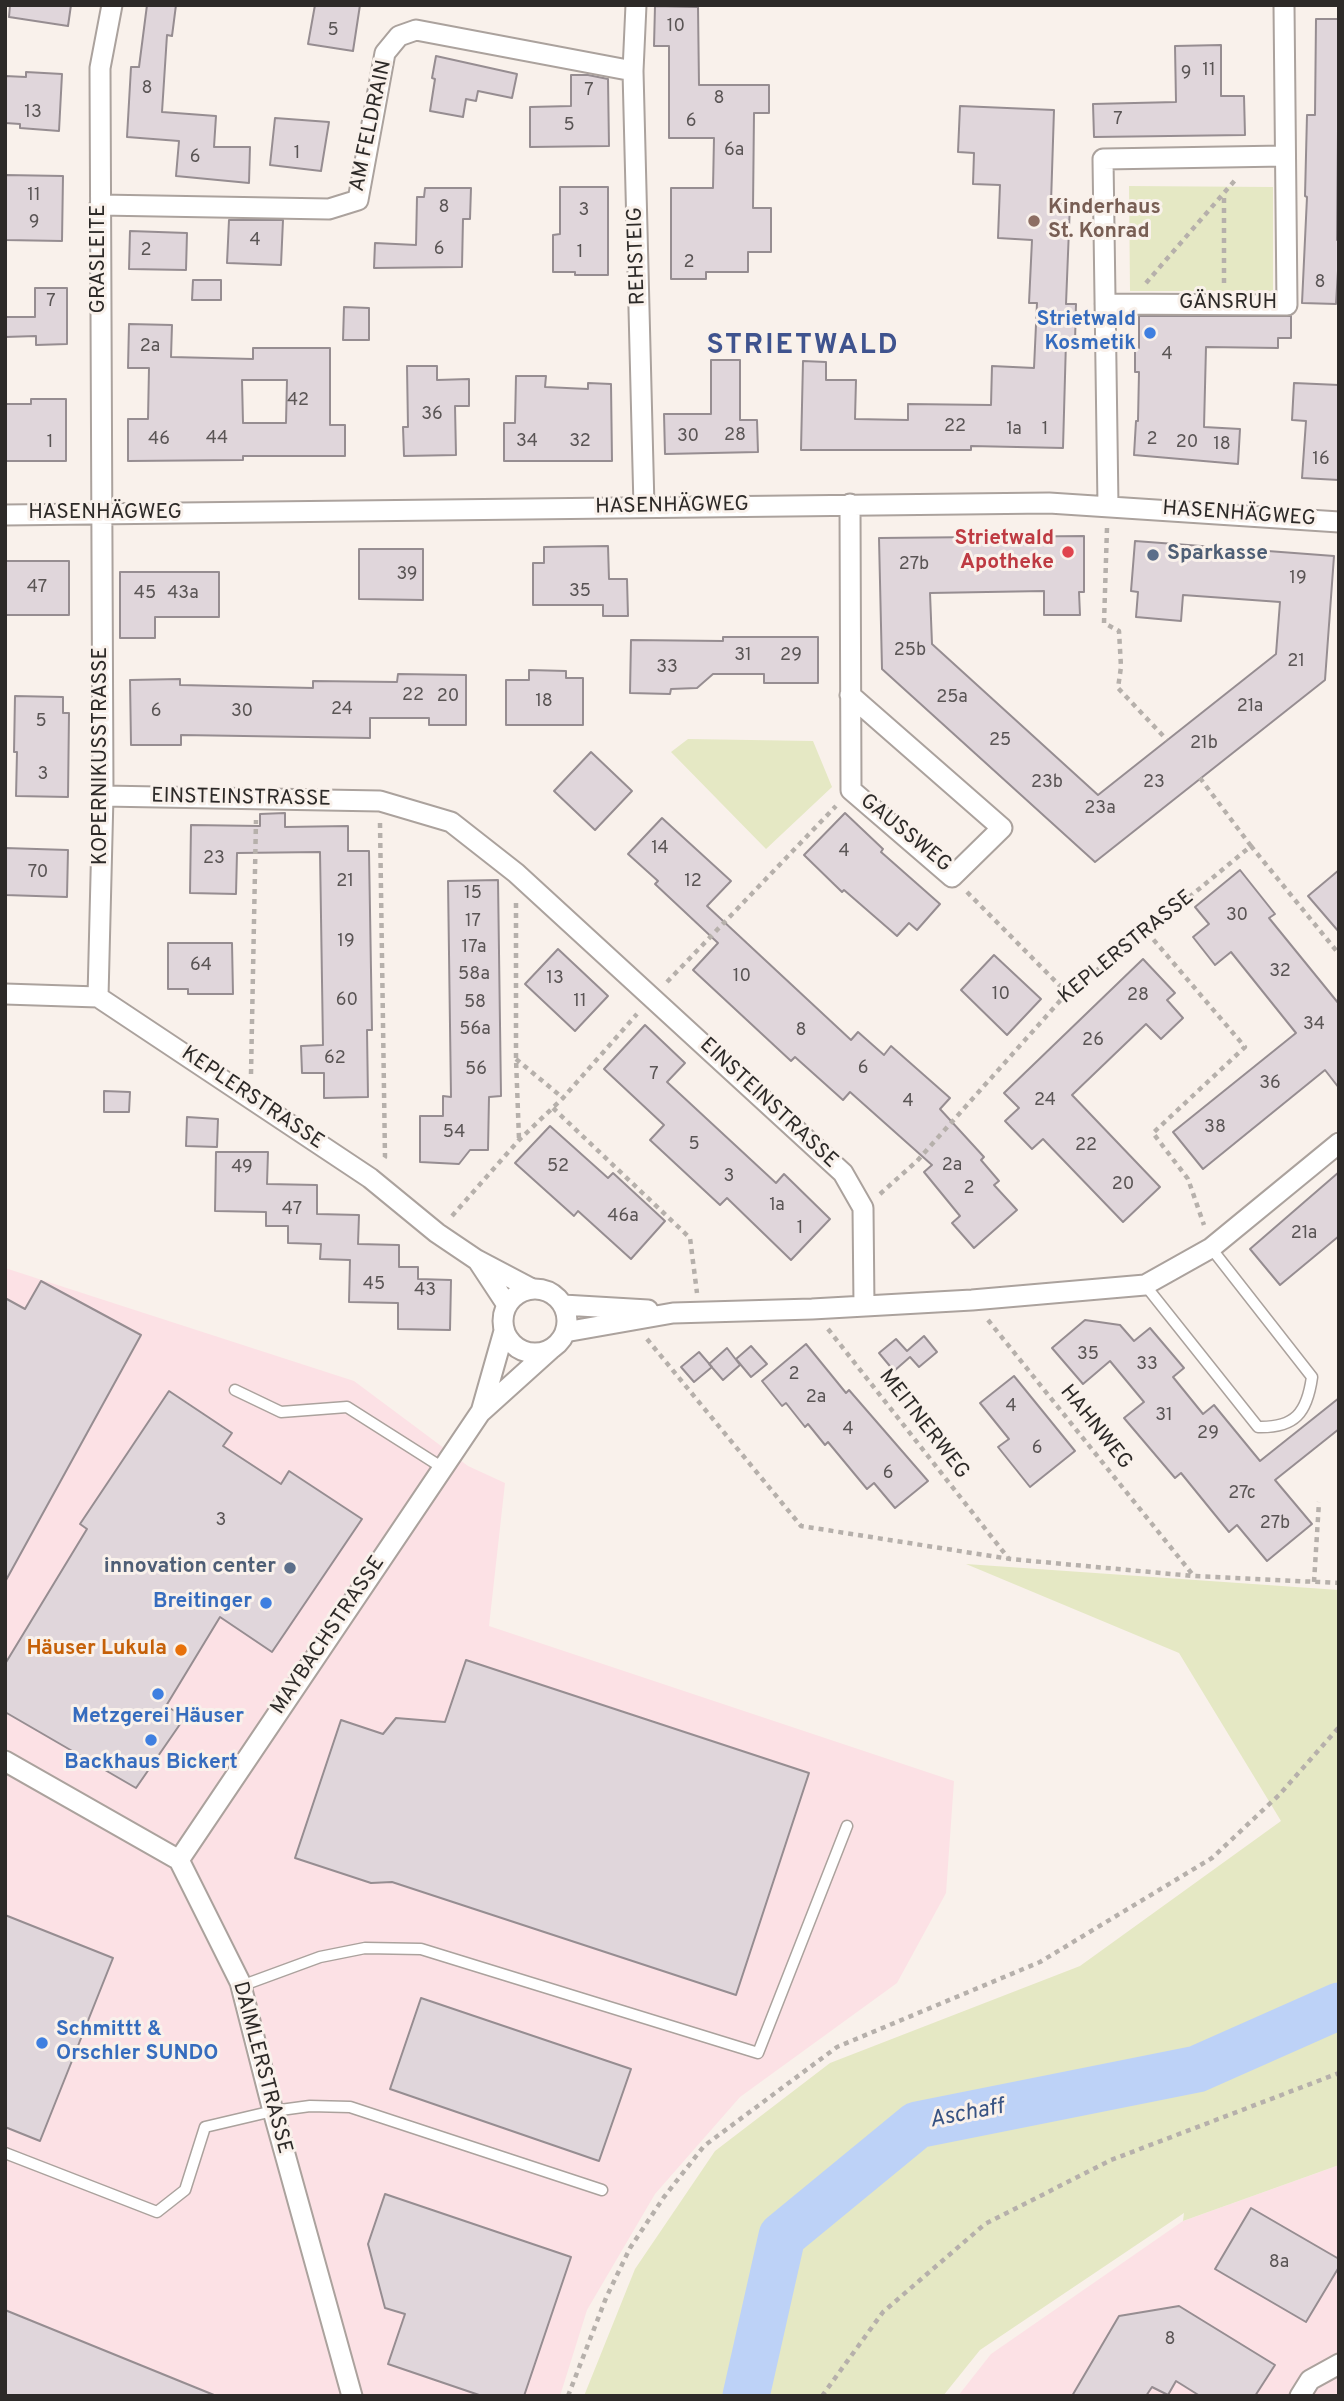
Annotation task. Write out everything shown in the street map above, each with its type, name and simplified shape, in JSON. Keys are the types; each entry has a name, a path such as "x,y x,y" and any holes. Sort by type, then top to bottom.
{"street":[{"name":"GRASLEITE","path":"102,515 100,68 113,5"},
{"name":"REHSTEIG","path":"636,5 633,71 644,507"},
{"name":"GÄNSRUH","path":"1105,304 1287,305 1284,5"},
{"name":"AM FELDRAIN","path":"100,205 329,209 358,200 385,53 399,36 416,30 633,71"},
{"path":"1108,506 1103,159 1284,156"},
{"name":"HASENHÄGWEG","path":"5,515 1049,503 1339,522"},
{"name":"GAUSSWEG","path":"850,504 850,695 851,790 952,877 1002,828 850,695"},
{"name":"KOPERNIKUSSTRASSE","path":"98,997 103,796 102,515"},
{"name":"EINSTEINSTRASSE","path":"103,796 380,801 451,822 516,873 843,1173 863,1208 864,1306"},
{"path":"5,993 98,997"},
{"name":"KEPLERSTRASSE","path":"98,997 370,1178 437,1233 477,1260 532,1289 550,1292 563,1305 623,1307 673,1313"},
{"name":"KEPLERSTRASSE","path":"565,1332 673,1313 972,1300 1145,1285 1211,1248 1339,1143"},
{"name":"KEPLERSTRASSE","path":"477,1260 507,1304"},
{"path":"532,1289 522,1291 507,1304 503,1322 504,1331 515,1346 523,1351 542,1352 559,1342 567,1323 563,1305"},
{"name":"MAYBACHSTRASSE","path":"480,1413 504,1331"},
{"name":"MAYBACHSTRASSE","path":"179,1860 480,1413 551,1349"},
{"path":"5,1761 179,1860"},
{"name":"DAIMLERSTRASSE","path":"179,1860 241,1986 352,2396"},
{"path":"1300,2396 1310,2379 1339,2364"}],"lane":[{"path":"1145,1285 1258,1427 1279,1428 1298,1417 1310,1396 1312,1377 1211,1248"},
{"path":"235,1390 281,1412 347,1407 443,1468"},
{"path":"241,1986 320,1956 365,1948 421,1949 758,2053 847,1826"},
{"path":"5,2153 157,2212 185,2190 205,2127 273,2111 310,2106 349,2107 602,2190"}],"path":[{"path":"1128,304 1255,157"},
{"path":"1224,193 1224,304"},
{"path":"1108,506 1104,623 1119,631 1121,667 1118,688 1167,740"},
{"path":"1200,778 1251,846 1339,954"},
{"path":"454,1214 519,1140 563,1098 652,997 851,790"},
{"path":"250,1096 256,799"},
{"path":"380,801 386,1157"},
{"name":"KEPLERSTRASSE","path":"889,1186 917,1161 1067,993 1147,932 1251,846"},
{"path":"516,873 519,1140"},
{"path":"952,877 1067,993"},
{"path":"1147,932 1245,1047 1153,1133 1188,1179 1195,1199"},
{"path":"516,1059 563,1098"},
{"path":"553,1108 690,1238 700,1311"},
{"name":"HAHNWEG","path":"972,1300 1193,1576"},
{"name":"MEITNERWEG","path":"812,1309 1010,1559"},
{"path":"631,1320 801,1526 1010,1559 1193,1576 1339,1584"},
{"path":"1314,1582 1320,1503"},
{"path":"568,2396 606,2298 630,2248 664,2197 704,2146 837,2047 1040,1962 1212,1858 1279,1795 1339,1727"},
{"path":"822,2396 883,2312 985,2224 1111,2160 1339,2073"}],"shaded area":[{"path":"5,1268 354,1381 468,1466 505,1483 489,1626 954,1781 946,1893 897,1983 740,2097 655,2194 587,2310 560,2396 5,2396"},
{"path":"1339,2165 1339,2396 958,2396 991,2354 1183,2221"}],"green space":[{"path":"1129,186 1273,187 1273,291 1130,291"},
{"path":"688,739 813,741 832,787 766,849 671,752"},
{"path":"966,1564 1339,1590 1339,2165 1183,2221 1184,2213 980,2350 943,2396 584,2396 635,2269 715,2151 830,2063 1080,1966 1281,1821 1179,1653"}],"building":[{"path":"10,5 71,5 68,26 9,17"},
{"path":"147,5 176,5 172,36 167,35 162,112 216,116 214,147 250,147 249,183 176,176 179,141 127,137 131,67 139,67"},
{"path":"315,5 360,5 353,51 308,44"},
{"path":"655,6 698,7 699,85 769,85 769,113 754,113 753,208 771,208 771,252 748,252 748,272 706,272 706,279 671,279 671,188 713,188 714,138 669,138 669,46 654,46"},
{"path":"1316,19 1339,19 1339,254 1336,304 1302,303 1307,197 1307,115 1315,115"},
{"path":"1221,45 1221,96 1244,96 1245,135 1094,137 1093,104 1176,102 1175,46"},
{"path":"436,56 517,74 512,98 478,91 476,101 466,99 463,117 430,111"},
{"path":"26,72 62,74 59,131 20,128 20,124 5,123 5,76 26,77"},
{"path":"571,75 608,79 609,146 530,147 530,107 571,106"},
{"path":"960,106 1054,110 1051,203 1070,204 1066,304 1076,304 1075,342 1066,341 1063,448 971,446 971,450 801,450 803,361 826,362 826,380 856,380 855,419 908,420 908,404 991,405 992,366 1034,368 1037,303 1029,303 1032,240 998,238 1000,185 973,184 974,153 958,152"},
{"path":"275,118 329,122 321,171 270,165"},
{"path":"5,175 63,176 62,241 5,240"},
{"path":"560,187 608,187 608,275 553,272 553,235 560,234"},
{"path":"425,188 471,188 470,219 463,219 462,267 374,268 375,243 416,245 417,197 424,197"},
{"path":"229,220 283,220 281,265 227,263"},
{"path":"130,231 187,233 186,270 129,269"},
{"path":"193,280 221,280 221,300 192,300"},
{"path":"35,288 67,288 67,344 36,345 36,336 5,337 5,317 35,317"},
{"path":"344,307 369,308 369,340 343,340"},
{"path":"1139,316 1291,316 1291,338 1278,338 1278,348 1206,347 1204,427 1240,429 1238,464 1134,455 1139,372 1135,372 1135,348 1139,348"},
{"path":"129,324 172,325 171,357 253,359 253,348 330,348 330,425 345,425 345,456 243,456 243,460 128,461 128,419 148,419 149,368 128,368","holes":["242,380 287,380 286,423 243,423"]},
{"path":"711,360 740,360 740,420 757,420 758,452 665,454 664,414 711,414"},
{"path":"407,366 437,366 437,380 469,379 469,406 455,406 456,455 404,456 403,427 408,427"},
{"path":"516,376 546,376 545,387 588,389 588,383 611,384 612,461 504,461 504,423 515,423"},
{"path":"1294,383 1339,385 1339,480 1302,478 1306,421 1292,420"},
{"path":"31,399 66,399 66,461 5,461 5,404 31,404"},
{"path":"1084,536 1084,592 1079,592 1080,615 1044,615 1044,591 930,593 932,644 1098,795 1276,654 1280,602 1183,595 1181,621 1136,617 1138,592 1131,591 1135,541 1334,556 1325,680 1095,862 882,669 879,538"},
{"path":"608,546 609,579 627,579 628,616 603,616 603,605 533,605 533,563 544,563 544,547"},
{"path":"359,549 423,549 423,600 359,599"},
{"path":"5,561 69,561 69,615 5,615"},
{"path":"120,572 219,572 219,617 155,617 155,638 120,638"},
{"path":"723,637 818,637 818,683 764,683 764,674 713,674 697,688 671,689 670,694 630,693 631,640 723,641"},
{"path":"529,670 566,671 566,678 583,678 583,725 506,725 506,680 529,680"},
{"path":"398,674 466,675 466,725 429,725 429,718 370,718 370,738 181,735 181,745 131,745 130,680 180,679 180,685 313,688 313,681 397,682"},
{"path":"15,696 63,697 63,713 69,713 68,797 16,796"},
{"path":"591,752 632,791 595,830 554,791"},
{"path":"285,813 285,827 348,826 348,851 369,851 372,1030 367,1030 368,1097 324,1098 324,1073 302,1073 301,1046 323,1045 320,852 237,853 236,894 190,893 191,825 260,826 260,814"},
{"path":"845,813 883,849 881,852 940,904 917,930 909,923 897,936 844,890 842,892 804,855"},
{"path":"662,818 731,881 707,906 851,1040 858,1032 884,1055 891,1046 950,1098 940,1109 984,1157 981,1160 999,1181 994,1185 1017,1210 974,1248 952,1223 960,1216 924,1172 932,1165 850,1092 843,1100 795,1057 791,1061 693,970 718,943 655,884 658,881 628,854"},
{"path":"5,848 68,850 67,897 5,895"},
{"path":"1240,870 1275,914 1269,918 1339,1004 1339,1088 1325,1070 1203,1169 1173,1132 1296,1033 1231,952 1215,965 1193,937 1209,924 1195,907"},
{"path":"1339,870 1339,932 1308,896"},
{"path":"498,880 501,1096 489,1097 488,1150 470,1150 459,1164 420,1162 420,1116 443,1116 443,1096 451,1097 448,881"},
{"path":"168,943 232,943 233,994 188,994 188,989 168,989"},
{"path":"558,949 608,996 575,1031 525,984"},
{"path":"994,955 1041,999 1007,1035 961,990"},
{"path":"1143,959 1175,993 1167,1000 1183,1018 1161,1039 1146,1024 1072,1095 1160,1187 1123,1222 1043,1139 1032,1149 1005,1121 1019,1108 1004,1093"},
{"path":"645,1025 685,1063 667,1082 776,1183 784,1174 830,1219 791,1260 727,1198 720,1205 650,1140 664,1125 604,1069"},
{"path":"104,1091 130,1092 129,1112 104,1112"},
{"path":"187,1117 218,1119 217,1147 186,1146"},
{"path":"550,1126 608,1178 613,1173 665,1221 631,1259 578,1211 574,1216 515,1163"},
{"path":"216,1152 268,1152 267,1184 317,1185 317,1214 359,1215 358,1244 399,1245 399,1267 418,1267 418,1279 451,1280 450,1330 398,1329 398,1303 349,1302 350,1260 320,1259 321,1244 288,1243 288,1226 266,1226 266,1212 215,1211"},
{"path":"1339,1172 1339,1236 1280,1285 1250,1249"},
{"path":"41,1281 141,1335 5,1582 5,1298 25,1309"},
{"path":"1085,1320 1120,1325 1134,1341 1150,1328 1184,1368 1173,1377 1203,1414 1214,1405 1260,1461 1339,1398 1339,1429 1275,1480 1312,1524 1267,1561 1237,1525 1229,1532 1181,1473 1175,1478 1124,1418 1144,1402 1110,1361 1083,1384 1052,1348"},
{"path":"924,1336 937,1352 919,1367 910,1357 894,1371 879,1353 896,1339 907,1351"},
{"path":"806,1344 846,1393 849,1390 928,1481 895,1508 874,1483 867,1489 828,1442 825,1445 808,1424 805,1427 786,1403 782,1406 762,1381"},
{"path":"751,1346 767,1364 751,1377 736,1359"},
{"path":"727,1348 740,1365 723,1380 709,1364"},
{"path":"699,1352 712,1367 694,1382 681,1367"},
{"path":"1014,1376 1075,1451 1030,1487 998,1447 1009,1439 980,1403"},
{"path":"169,1391 232,1433 223,1446 281,1484 289,1471 362,1519 272,1652 220,1617 166,1706 185,1717 136,1788 5,1712 5,1664 87,1529 80,1524"},
{"path":"466,1660 809,1773 736,1995 392,1882 371,1883 295,1858 341,1720 383,1734 396,1718 445,1722"},
{"name":"Schmittt & Orschler SUNDO","path":"5,1915 113,1958 40,2141 5,2127"},
{"path":"421,1998 631,2069 599,2161 390,2089"},
{"path":"385,2194 571,2257 524,2396 482,2396 388,2364 405,2314 385,2308 368,2244"},
{"path":"1251,2208 1339,2259 1339,2267 1306,2322 1215,2269"},
{"path":"1179,2306 1275,2365 1255,2396 1200,2396 1176,2381 1168,2395 1152,2387 1146,2396 1072,2396 1119,2316"},
{"path":"5,2310 214,2395 214,2396 5,2396"}],"waterway":[{"name":"Aschaff","path":"746,2396 782,2236 917,2125 1197,2069 1339,2006"}],"place":[{"name":"Kinderhaus St. Konrad","path":"1034,221"},
{"name":"Strietwald Kosmetik","path":"1150,333"},
{"name":"Strietwald Apotheke","path":"1068,552"},
{"name":"Sparkasse","path":"1153,555"},
{"name":"innovation center","path":"290,1568"},
{"name":"Breitinger","path":"266,1603"},
{"name":"Häuser Lukula","path":"181,1650"},
{"name":"Metzgerei Häuser","path":"158,1694"},
{"name":"Backhaus Bickert","path":"151,1740"},
{"name":"Schmittt & Orschler SUNDO","path":"42,2043"}],"district":[{"name":"STRIETWALD","path":"803,347"}]}
